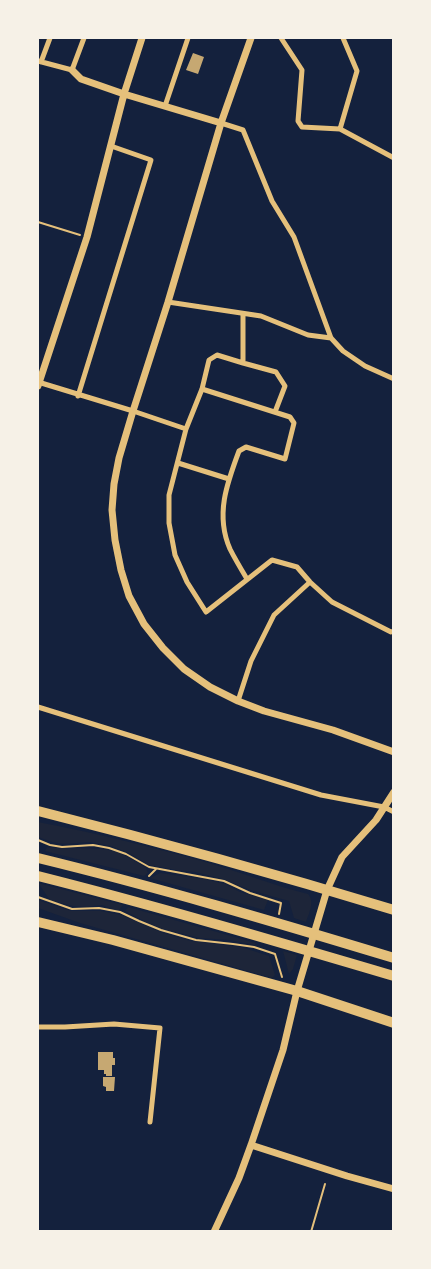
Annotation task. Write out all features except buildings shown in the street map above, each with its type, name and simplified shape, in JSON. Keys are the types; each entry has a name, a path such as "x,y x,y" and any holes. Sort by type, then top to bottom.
{"highway":[{"path":"38,811 147,839 394,910"},
{"path":"38,858 102,873 240,911 394,958"},
{"path":"38,876 234,929 394,976"},
{"path":"38,922 113,940 297,990 394,1023"}],"street":[{"path":"50,38 40,62 72,70 81,79 124,94 243,130 272,201 294,238 330,338 343,351 365,366 394,379"},
{"path":"72,70 84,38"},
{"path":"142,38 124,94 88,237 38,384 133,411 186,429"},
{"path":"165,106 188,38"},
{"path":"251,38 221,123 119,458 112,510 121,570 129,596 144,624 163,648 184,669 210,687 264,711 333,730 394,752"},
{"path":"281,38 302,70 298,121 302,127 340,129 394,158"},
{"path":"340,129 357,71 343,38"},
{"path":"78,396 151,160 111,146"},
{"path":"168,302 260,316 308,335 330,338"},
{"path":"243,314 243,363"},
{"path":"275,412 285,386 276,372 217,355 209,360 202,389 186,429 169,495 169,523 175,555 187,582 206,612 272,560 297,567 332,602 391,632 394,631"},
{"path":"202,389 290,416 294,423 285,459 246,447 239,451 229,478 222,506 223,528 230,548 247,579"},
{"path":"178,463 229,478"},
{"path":"238,701 251,661 274,615 310,582"},
{"path":"38,706 321,795 384,807 394,812"},
{"path":"214,1232 240,1178 252,1145 282,1050 297,990 327,890 342,857 376,820 394,792"},
{"path":"38,1026 65,1027 114,1024 160,1028 150,1122"},
{"path":"252,1145 394,1189"}],"path":[{"path":"38,222 88,237"},
{"path":"38,840 62,847 93,845 109,848 126,854 149,867 224,881 250,893 280,903 279,920"},
{"path":"38,897 72,909 99,908 120,912 161,930 196,940 247,946 276,954 283,978 281,986"},
{"path":"311,1232 325,1184"}],"shaded area":[{"path":"38,822 167,851 308,894 311,900 310,911 306,922 294,918 289,901 253,891 223,879 195,872 149,865 129,853 111,846 90,842 64,844 52,842 38,837"},
{"path":"47,847 94,848 113,851 146,868 148,873 144,876 45,851"},
{"path":"160,873 225,884 240,892 268,900 264,910 150,878"},
{"path":"38,883 123,905 118,911 102,905 73,906 50,900"},
{"path":"38,900 71,911 101,911 121,915 163,933 191,941 241,947 269,956 275,975 272,978 80,923 38,908"},
{"path":"128,907 256,943 255,945 229,940 200,938 163,929 125,911"},
{"path":"283,951 297,955 293,969 289,974"}]}
